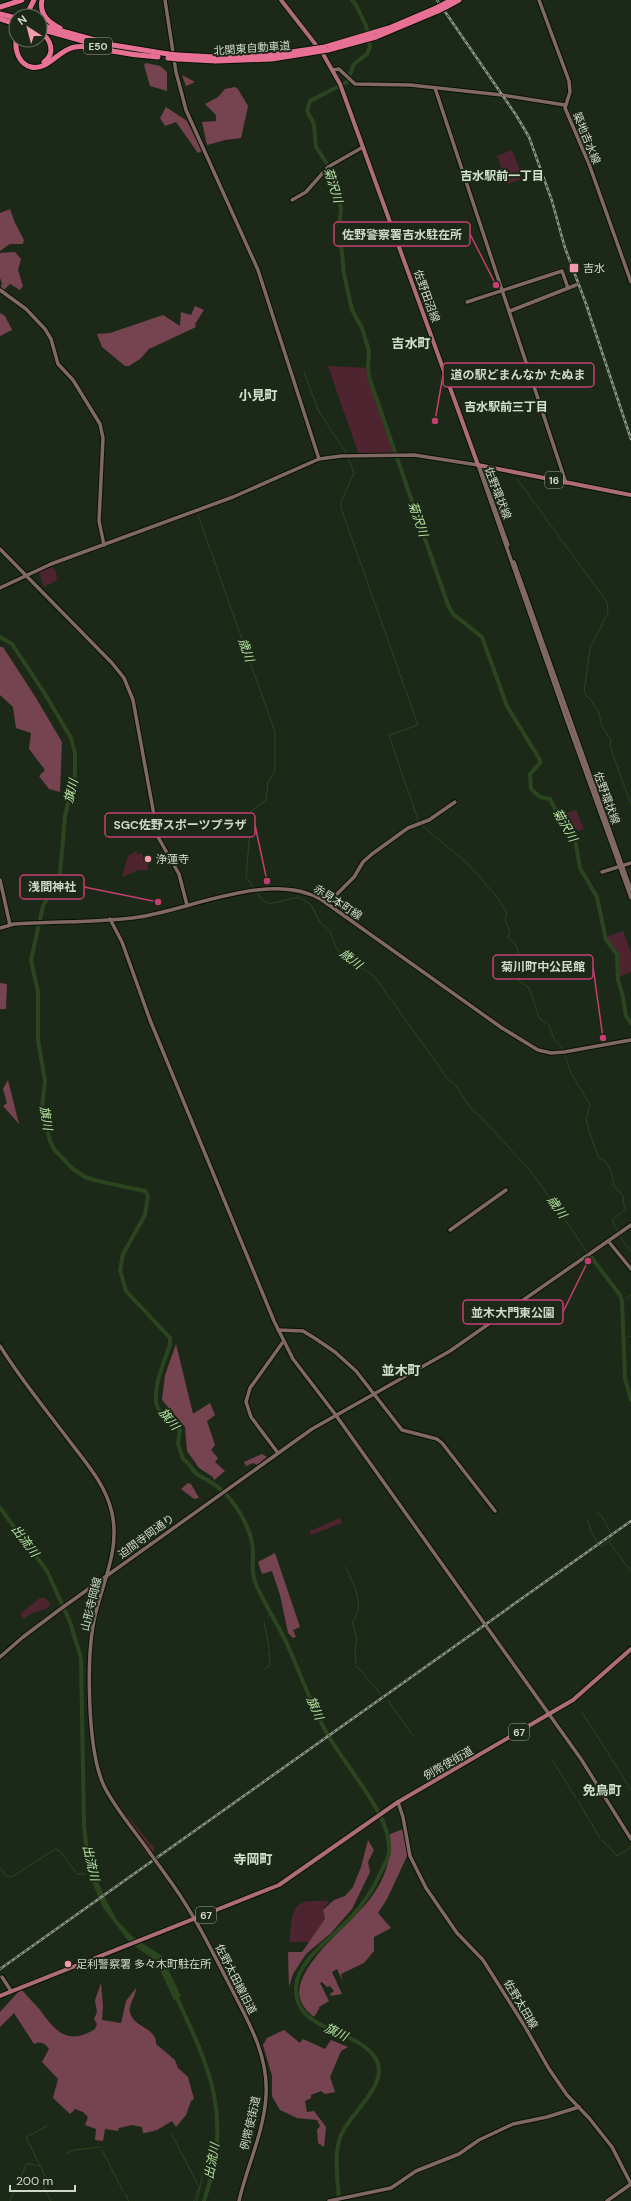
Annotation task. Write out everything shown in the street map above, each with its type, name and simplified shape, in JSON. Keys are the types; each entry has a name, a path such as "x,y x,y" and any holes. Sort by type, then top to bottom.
{"highway":[{"path":"0,7 22,0"},
{"path":"42,0 43,13 54,25 113,45"},
{"name":"北関東自動車道","path":"445,6 452,0"},
{"name":"北関東自動車道","path":"48,27 113,45 168,56 216,59 271,55 326,48 375,35 459,0"},
{"name":"北関東自動車道","path":"48,33 99,46 158,57 168,56"},
{"path":"18,48 25,61 31,64 40,64 49,57 52,47 48,40"},
{"path":"18,48 19,58 26,65 32,67 45,65 66,50 82,46 158,57"}],"main road":[{"name":"佐野田沼線","path":"281,0 320,49 333,70 363,147 478,465"},
{"name":"16","path":"478,465 631,495"},
{"name":"例幣使街道","path":"196,1920 272,1889 321,1857 396,1803 549,1715 587,1690 631,1649"},
{"name":"67","path":"0,1996 196,1920"}],"street":[{"path":"165,0 176,72 186,110 258,270 319,459"},
{"name":"築地吉水線","path":"539,0 569,81 570,92 565,105 589,164 631,282"},
{"path":"333,70 339,69 355,84 410,85 502,95 565,105"},
{"path":"435,88 566,483"},
{"path":"292,200 306,192 328,167 363,147"},
{"path":"467,302 562,271 568,288"},
{"path":"510,311 576,285"},
{"path":"0,290 26,309 45,329 51,339 58,364 73,380 100,424 103,438 99,521 104,545"},
{"path":"0,588 104,545 233,497 319,459 347,455 414,455 478,465"},
{"name":"佐野環状線","path":"478,465 483,473 631,898"},
{"path":"0,549 112,663 126,683 134,706 158,837 179,874 187,905"},
{"path":"327,904 354,877 363,862 372,854 408,828 428,820 455,802"},
{"path":"602,872 631,863"},
{"name":"佐野環状線","path":"621,866 631,890"},
{"path":"0,880 10,925"},
{"name":"赤見本町線","path":"0,928 10,925 140,916 217,897 281,888 300,890 327,904 508,1032 538,1050 551,1053 564,1052 631,1040"},
{"path":"110,919 122,942 150,1020 283,1342 301,1371 335,1414 584,1763 631,1839"},
{"path":"450,1230 506,1190"},
{"name":"迫間寺岡通り","path":"0,1657 23,1637 68,1603 278,1453 335,1414 450,1352 609,1242 631,1225"},
{"path":"609,1242 631,1269"},
{"path":"278,1330 303,1331 335,1352 350,1366 374,1393 402,1430 437,1439 442,1443 495,1511"},
{"path":"278,1453 251,1418 246,1402 250,1388 283,1342"},
{"name":"山形寺岡線","path":"0,1346 20,1377 101,1484 109,1502 113,1521 114,1539 112,1558 94,1625 90,1659 94,1751 105,1788 196,1920"},
{"path":"112,1558 116,1565 124,1563"},
{"path":"90,1588 97,1587 102,1594"},
{"name":"佐野太田線","path":"396,1803 403,1817 410,1856 426,1888 458,1934 482,1960 524,2025 548,2069 612,2148 631,2184 607,2201"},
{"name":"佐野太田線旧道","path":"196,1920 260,2047"},
{"path":"2,1977 12,1991"},
{"name":"例幣使街道","path":"239,2201 265,2107 266,2081 260,2047"},
{"path":"329,2201 394,2186 416,2171 451,2157 479,2140 515,2123 547,2117 579,2107"}],"shaded area":[{"path":"146,63 160,66 167,72 167,91 150,86 144,65"},
{"path":"182,75 195,82 186,86"},
{"path":"235,87 238,89 248,106 241,138 225,140 207,145 202,122 216,121 216,115 205,104 218,97 225,89"},
{"path":"166,107 187,121 202,151 198,153 176,122 165,126 160,118"},
{"path":"512,150 523,178 508,184 497,156"},
{"path":"10,209 15,223 24,240 23,244 10,244 0,251 0,213"},
{"path":"15,252 21,259 18,270 23,286 20,290 10,284 2,292 0,290 2,283 0,278 0,253"},
{"path":"195,306 204,310 195,324 196,327 149,349 140,359 129,366 125,366 102,347 97,334 110,333 163,315 180,326 181,312 191,315"},
{"path":"0,313 5,316 12,330 0,336"},
{"path":"328,366 368,368 394,455 359,455"},
{"path":"52,567 56,572 57,580 44,587 39,572"},
{"path":"0,647 3,647 62,742 60,792 49,789 39,776 45,770 29,749 31,733 16,728 13,707 0,695"},
{"path":"576,810 584,829 578,831 577,829 564,824 559,815"},
{"path":"136,851 137,855 142,853 143,857 151,855 151,861 147,861 148,870 139,870 122,877 128,856"},
{"path":"623,931 631,953 631,972 618,977 618,953 606,937"},
{"path":"0,983 7,984 6,1009 0,1009"},
{"path":"8,1080 19,1124 3,1106 7,1103 3,1089"},
{"path":"176,1344 193,1414 210,1403 215,1415 207,1421 215,1445 211,1450 218,1458 215,1462 225,1471 214,1480 213,1477 199,1468 187,1451 185,1427 162,1400 165,1375"},
{"path":"262,1454 267,1457 257,1465 253,1463 246,1466 244,1462"},
{"path":"188,1483 191,1484 199,1498 194,1499 181,1489"},
{"path":"340,1518 342,1523 311,1535 310,1531"},
{"path":"275,1553 300,1627 293,1630 296,1637 293,1638 288,1633 280,1595 272,1571 262,1574 258,1562"},
{"path":"40,1598 45,1598 50,1604 48,1608 32,1613 24,1619 20,1614"},
{"path":"122,1809 154,1848 154,1852 150,1855 147,1855 120,1814 149,1854 152,1852"},
{"path":"403,1829 408,1854 387,1899 378,1913 391,1928 374,1937 374,1951 364,1963 341,1974 343,1982 337,1969 332,1972 342,1994 331,1996 330,1994 334,1991 330,1986 327,1987 322,1982 320,1983 329,2001 319,2007 314,2017 303,2006 300,1998 300,1986 305,1972 314,1959 370,1899 380,1884 389,1860 390,1834"},
{"path":"368,1840 374,1850 368,1862 370,1872 352,1909 331,1933 306,1954 293,1974 289,1987 288,1952 302,1952 325,1919 323,1910 334,1900 345,1896 353,1887 361,1867"},
{"path":"87,1856 105,1898 117,1920 133,1937 162,1956 181,1996 174,2000 156,1961 129,1942 102,1906 89,1874"},
{"path":"309,1901 327,1901 328,1903 323,1909 325,1919 310,1942 290,1942 293,1914 298,1905"},
{"path":"101,1983 103,2007 102,2020 121,2023 126,2001 136,1988 130,2009 132,2017 135,2021 153,2034 156,2044 175,2060 178,2068 188,2077 194,2099 191,2101 186,2115 176,2127 172,2121 157,2130 145,2133 143,2133 142,2127 132,2125 119,2128 118,2131 105,2129 103,2141 95,2140 96,2129 85,2125 88,2117 83,2112 75,2109 70,2114 53,2098 58,2079 42,2062 49,2049 41,2043 34,2044 14,2013 0,2027 0,2012 21,1989 57,2030 70,2036 86,2034 95,2029 97,2024 94,2019 97,2012 95,2000"},
{"path":"284,2030 300,2043 303,2039 325,2049 331,2040 348,2047 341,2051 330,2077 335,2092 325,2094 321,2091 311,2095 311,2098 305,2101 307,2112 314,2111 326,2127 324,2147 318,2143 317,2130 320,2126 317,2120 297,2118 280,2110 272,2096 272,2076 263,2045 267,2038"}],"waterway":[{"name":"菊沢川","path":"352,0 366,26 370,47 367,54 354,64 347,82 310,101 307,111 314,124 316,147 331,170 341,209 338,235 342,252 344,274 352,310 362,328 369,351 369,377 448,605 453,614 482,637 507,706 540,760 540,763 530,774 531,789 540,797 550,799 560,819 575,839 580,868 597,897 606,940 617,954 618,980 626,1016 631,1023"},
{"path":"304,372 318,410 347,454"},
{"path":"348,457 354,473 341,502 341,508 418,725 389,735 419,823 468,864 497,897 507,913 505,920 510,932 508,938 513,942 518,951 520,963 518,980 529,988 539,1018 549,1025 554,1039 563,1050"},
{"path":"517,479 607,602 608,613 590,648 584,692 598,710 602,726 611,740 610,746 631,805"},
{"name":"歳川","path":"198,515 275,732 275,770 268,783 266,800 246,815 250,824 246,877 254,888"},
{"name":"旗川","path":"0,637 12,644 45,694 71,738 75,753 75,774 65,816 60,874 43,906 31,960 38,992 38,1040 45,1081 42,1107 50,1141 54,1149 73,1169 85,1177 145,1191 148,1196 145,1215 123,1254 120,1270 126,1291 170,1338 170,1345 161,1369 157,1388 157,1405 162,1414 180,1430 178,1444 183,1459 198,1475 215,1485 226,1494 236,1506 244,1520 252,1542 253,1572 255,1582 288,1646 324,1728 375,1806 383,1822 388,1838 388,1858 368,1895 353,1915 310,1957 298,1977 296,1987 298,2002 305,2014 316,2022 357,2042 369,2050 377,2061 379,2070 373,2090 341,2135 337,2151 339,2201"},
{"name":"歳川","path":"256,891 262,900 269,904 299,897 311,905 320,922 330,931 336,947 343,957 374,976 448,1079 457,1087 471,1109 482,1118 533,1174 588,1253"},
{"path":"565,1056 570,1071 590,1105 586,1119 599,1158 605,1161 611,1171 614,1186 624,1197 623,1202 626,1209 612,1220 618,1232"},
{"path":"619,1235 631,1251"},
{"name":"歳川","path":"591,1257 620,1295 622,1301 625,1378 631,1400"},
{"path":"626,1299 631,1295"},
{"name":"出流川","path":"0,1508 47,1571 70,1622 81,1658 84,1825 88,1861"},
{"path":"587,1520 593,1535 601,1547 613,1538 602,1516 597,1512"},
{"path":"609,1542 631,1571"},
{"path":"345,1567 355,1587 358,1602 356,1616 352,1622 357,1638 355,1652 356,1664"},
{"name":"旗川","path":"267,1617 270,1614"},
{"path":"264,1622 269,1647"},
{"path":"263,1670 270,1665 269,1650"},
{"path":"356,1666 363,1673"},
{"path":"367,1678 373,1685"},
{"path":"374,1686 381,1695"},
{"path":"388,1700 413,1736"},
{"path":"581,1711 595,1732"},
{"path":"596,1734 620,1772"},
{"path":"553,1761 576,1798"},
{"path":"621,1774 631,1790"},
{"path":"578,1801 600,1838"},
{"path":"602,1840 617,1856 631,1847"},
{"path":"0,1868 6,1876 12,1877 55,1849 60,1851 77,1874 86,1874"},
{"name":"出流川","path":"175,1994 199,2047 208,2071 214,2094 217,2118 217,2143 213,2171 204,2201"},
{"path":"45,2176 26,2137 47,2126"},
{"path":"171,2133 199,2187 194,2201"},
{"path":"197,2201 209,2145"},
{"path":"66,2154 74,2150 100,2147"},
{"path":"102,2150 123,2191"},
{"path":"10,2201 27,2163 39,2166"},
{"path":"46,2179 41,2182 51,2201"},
{"path":"125,2194 129,2201"}],"railway":[{"path":"437,0 516,115 529,137 552,201 565,248 588,309"},
{"path":"586,304 631,439"},
{"path":"0,1969 631,1521"}],"place":[{"name":"吉水","path":"574,268"},
{"name":"佐野警察署吉水駐在所","path":"496,285"},
{"name":"道の駅どまんなか たぬま","path":"435,421"},
{"name":"浄蓮寺","path":"148,859"},
{"name":"SGC佐野スポーツプラザ","path":"267,881"},
{"name":"浅間神社","path":"158,902"},
{"name":"菊川町中公民館","path":"603,1038"},
{"name":"並木大門東公園","path":"588,1261"},
{"name":"足利警察署 多々木町駐在所","path":"68,1964"}],"district":[{"name":"吉水駅前一丁目","path":"502,176"},
{"name":"吉水町","path":"411,343"},
{"name":"小見町","path":"258,395"},
{"name":"吉水駅前三丁目","path":"506,407"},
{"name":"並木町","path":"401,1370"},
{"name":"免鳥町","path":"602,1790"},
{"name":"寺岡町","path":"253,1859"}]}
